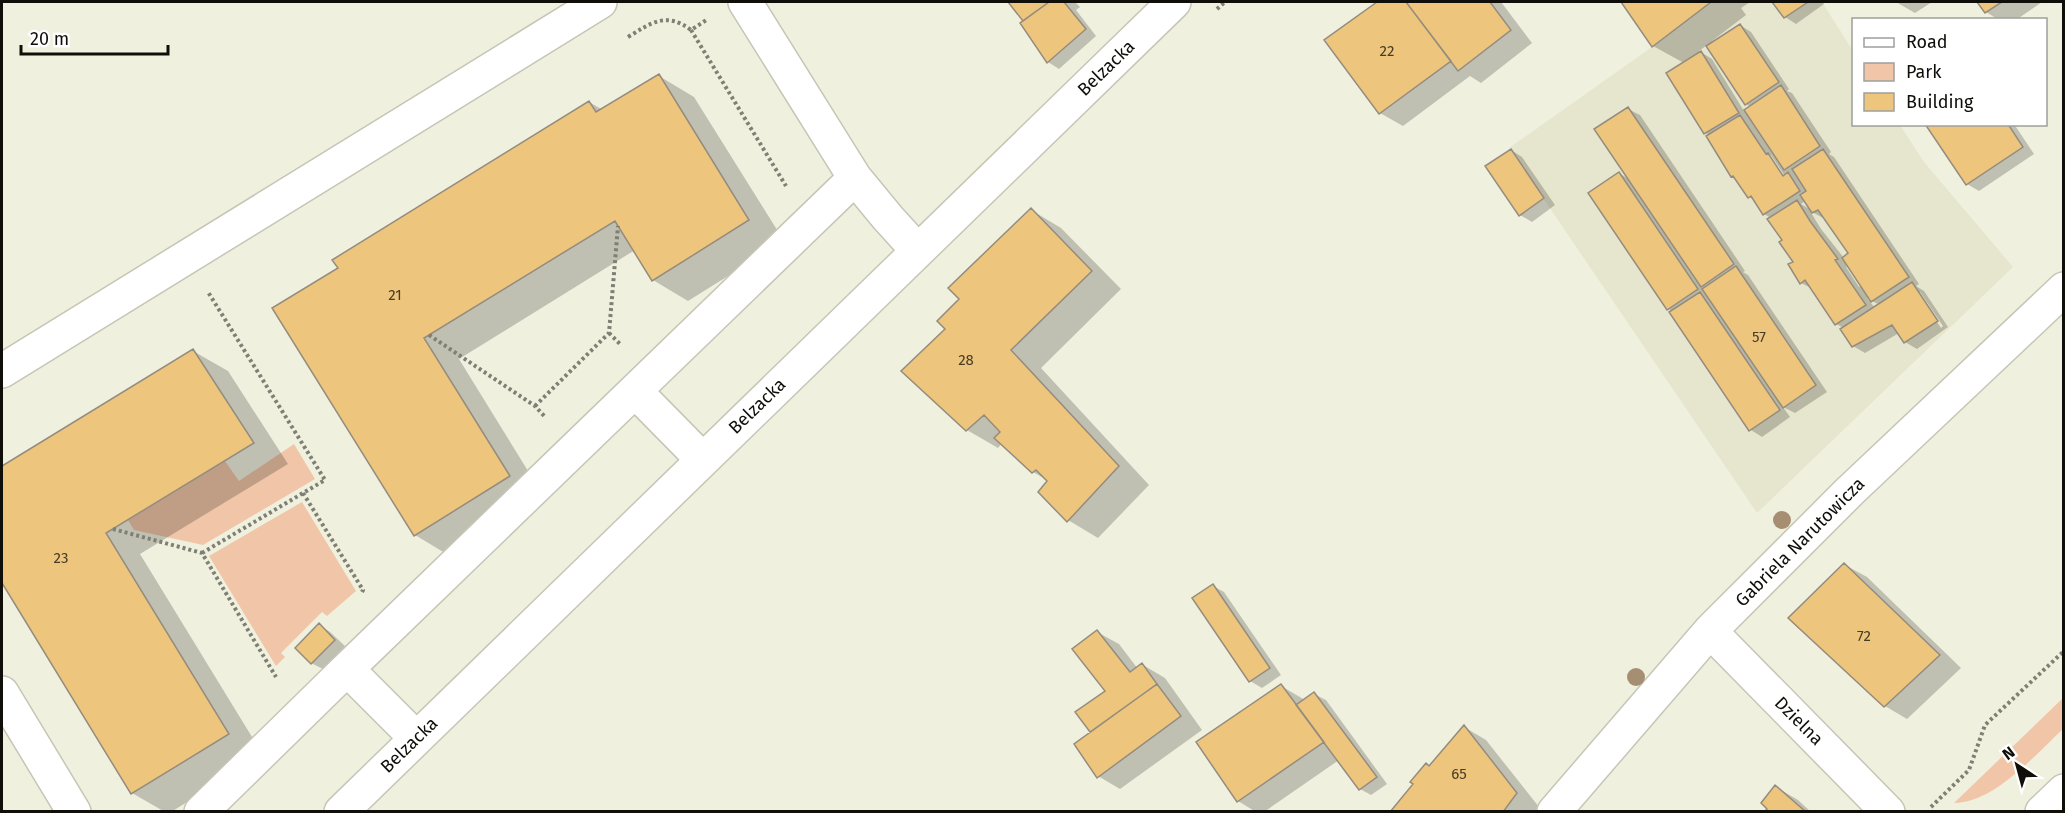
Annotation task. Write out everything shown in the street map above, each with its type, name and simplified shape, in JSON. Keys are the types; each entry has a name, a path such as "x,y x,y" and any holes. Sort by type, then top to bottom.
{"street":[{"path":"2,370 600,2"},
{"path":"745,2 855,178 918,251"},
{"name":"Belzacka","path":"342,812 702,459 1174,2"},
{"path":"201,812 855,178"},
{"name":"Gabriela Narutowicza","path":"1554,812 1710,631 1850,490 2064,289"},
{"path":"635,391 702,459"},
{"name":"Dzielna","path":"1710,631 1888,812"},
{"path":"347,669 416,738"},
{"path":"2,693 74,812"},
{"path":"2042,812 2064,791"}],"path":[{"path":"691,30 809,223"},
{"path":"535,406 609,333 618,226"},
{"path":"202,553 325,480 208,292"},
{"path":"429,335 535,406 575,448"},
{"path":"303,493 363,590 356,597"},
{"path":"113,529 202,553 275,677 290,662 322,693"},
{"path":"1927,812 1969,770 1985,725 2064,651"}],"shaded area":[{"path":"1711,2 1822,2 1852,49 1852,126 1901,126 1924,162 2013,267 1757,513 1509,148 1652,47"}],"green space":[{"path":"294,444 315,479 203,545 134,530 128,520 225,461 239,481"},
{"path":"302,502 356,591 327,616 322,612 281,653 285,657 276,666 209,556"},
{"path":"2063,698 2063,729 2040,752 2013,776 1984,795 1969,801 1954,803"}],"building":[{"path":"1008,2 1049,2 1023,21"},
{"path":"1049,2 1064,2 1086,29 1047,63 1020,23"},
{"path":"1377,2 1406,2 1451,61 1379,114 1324,40"},
{"path":"1406,2 1490,2 1511,30 1458,71"},
{"path":"1621,2 1711,2 1652,47"},
{"path":"1772,2 1808,2 1784,18"},
{"path":"1977,2 2002,2 1985,13"},
{"path":"1740,24 1779,82 1745,105 1706,46"},
{"path":"1701,51 1739,113 1704,134 1666,73"},
{"path":"659,74 749,220 652,281 615,221 424,338 510,476 414,536 272,308 338,268 332,260 589,101 596,112"},
{"path":"1781,85 1820,146 1784,170 1744,110"},
{"path":"1628,107 1734,264 1701,287 1594,129"},
{"path":"1740,115 1783,176 1788,172 1800,191 1763,215 1751,196 1748,198 1733,176 1731,177 1706,136"},
{"path":"1926,126 2009,126 2023,147 1966,185"},
{"path":"1511,149 1544,198 1519,216 1485,166"},
{"path":"1823,149 1909,277 1871,302 1842,258 1848,253 1818,210 1812,213 1800,195 1806,191 1792,169"},
{"path":"1619,172 1698,289 1667,310 1588,193"},
{"path":"1797,200 1838,259 1835,260 1866,305 1835,325 1805,280 1800,284 1788,264 1793,262 1779,242 1782,240 1767,219"},
{"path":"1031,208 1092,271 1011,350 1119,466 1067,522 1038,492 1047,481 1036,470 1032,473 994,438 1000,432 984,415 966,431 901,371 945,329 937,321 959,299 948,288"},
{"path":"1736,266 1816,385 1783,408 1702,289"},
{"path":"1912,282 1938,321 1904,343 1892,325 1852,347 1840,329"},
{"path":"1700,292 1780,410 1749,431 1669,312"},
{"path":"193,349 254,443 106,533 229,734 131,794 2,583 2,466"},
{"path":"1844,563 1940,655 1884,707 1788,618"},
{"path":"1213,584 1270,668 1249,682 1192,598"},
{"path":"319,623 335,640 311,664 295,648"},
{"path":"1097,630 1130,672 1142,663 1157,684 1090,732 1075,712 1105,691 1072,649"},
{"path":"1157,684 1181,716 1097,778 1074,744"},
{"path":"1281,684 1324,742 1237,802 1196,742"},
{"path":"1314,692 1377,777 1359,790 1296,705"},
{"path":"1464,725 1517,793 1503,812 1390,812 1413,784 1410,782 1426,763 1429,766"},
{"path":"1775,785 1806,812 1764,812 1767,809 1761,803"}]}
